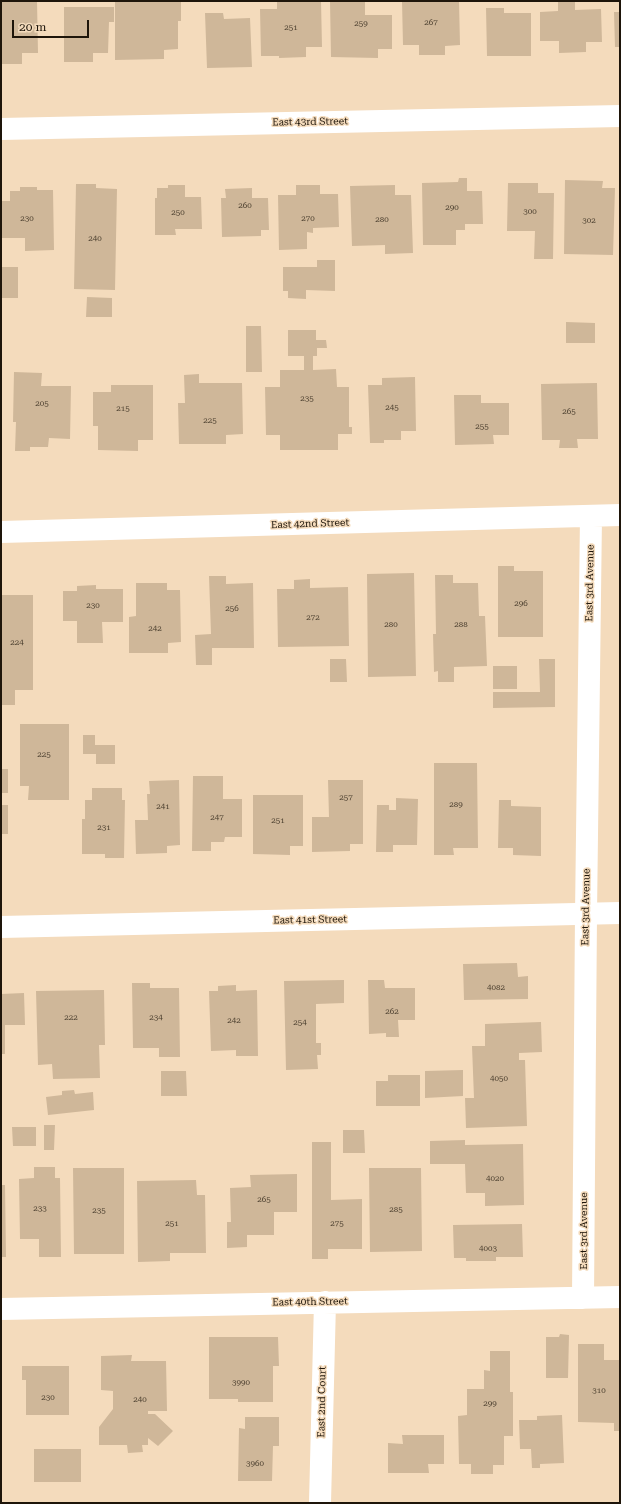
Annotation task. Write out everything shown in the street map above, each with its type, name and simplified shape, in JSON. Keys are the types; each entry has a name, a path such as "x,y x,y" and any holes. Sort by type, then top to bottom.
{"street":[{"name":"East 43rd Street","path":"1,129 620,116"},
{"name":"East 42nd Street","path":"1,532 620,515"},
{"name":"East 3rd Avenue","path":"584,1298 590,516"},
{"name":"East 41st Street","path":"1,927 620,913"},
{"name":"East 40th Street","path":"1,1309 620,1297"},
{"name":"East 2nd Court","path":"320,1503 325,1302"}],"building":[{"path":"1,1 37,1 38,53 22,53 22,64 1,64"},
{"path":"115,1 181,1 181,21 178,21 178,49 164,50 164,59 115,60"},
{"path":"277,1 321,1 322,47 306,47 306,57 279,58 279,56 261,56 260,9 277,9"},
{"path":"330,1 365,1 365,15 392,15 392,49 378,49 378,58 331,57"},
{"path":"402,1 459,1 460,45 445,46 445,55 419,55 419,45 403,45"},
{"path":"558,2 575,2 575,10 601,9 602,42 586,42 586,52 559,53 559,41 540,41 540,12 558,11"},
{"path":"64,7 114,7 114,22 109,22 108,53 93,53 93,62 64,62"},
{"path":"486,8 504,8 504,13 531,13 531,56 487,56"},
{"path":"614,12 620,12 620,47 615,47"},
{"path":"205,13 223,13 224,19 250,18 252,67 207,68"},
{"path":"459,178 467,178 467,191 482,191 483,224 465,224 465,230 456,230 456,245 423,245 422,183 458,182"},
{"path":"565,180 603,181 602,188 615,188 613,255 564,254"},
{"path":"508,183 538,183 538,193 554,193 553,259 534,259 535,231 507,231"},
{"path":"76,184 96,184 96,188 117,189 115,290 74,289"},
{"path":"168,185 185,185 185,197 201,197 202,229 175,229 176,235 155,235 155,198 157,198 157,188 168,188"},
{"path":"296,185 320,185 320,194 338,194 339,227 313,228 313,233 307,232 307,249 279,250 278,195 296,195"},
{"path":"395,185 395,195 411,195 413,253 385,254 385,245 352,246 350,186"},
{"path":"20,187 37,187 37,190 53,190 54,250 25,251 25,238 1,238 1,201 10,201 10,191 20,191"},
{"path":"252,188 252,198 268,198 269,230 261,230 261,236 222,237 221,198 226,198 225,189"},
{"path":"317,260 335,260 335,291 306,290 306,299 288,298 288,291 283,291 283,267 317,267"},
{"path":"1,267 18,267 18,298 1,298"},
{"path":"87,297 112,298 112,317 86,317"},
{"path":"566,322 595,323 595,343 566,343"},
{"path":"246,326 261,326 262,372 246,372"},
{"path":"288,330 316,330 316,340 326,340 327,348 317,348 317,356 313,356 313,370 336,369 337,387 349,387 349,427 352,427 352,434 338,434 338,450 280,450 280,435 266,435 265,387 280,387 280,370 304,370 304,356 288,356"},
{"path":"14,372 42,373 41,386 71,386 70,439 49,438 48,447 30,447 30,451 15,451 16,422 13,422"},
{"path":"199,374 199,383 242,383 243,434 226,435 226,444 179,444 178,403 185,403 184,375"},
{"path":"415,377 416,431 401,431 401,440 384,440 384,443 370,443 368,385 382,385 382,378"},
{"path":"597,383 598,439 577,439 578,448 559,448 560,440 542,440 541,384"},
{"path":"111,385 153,385 153,440 138,440 138,451 98,450 98,426 93,426 93,392 111,392"},
{"path":"454,395 481,395 481,403 509,403 509,435 493,435 494,444 455,445"},
{"path":"498,566 514,566 514,571 543,571 543,637 498,637"},
{"path":"414,573 416,676 368,677 367,574"},
{"path":"435,575 453,575 453,583 478,583 479,616 485,616 487,666 454,667 454,682 438,682 438,671 434,672 433,634 436,634"},
{"path":"209,576 226,576 226,584 253,583 254,648 212,648 212,665 196,665 195,635 211,634"},
{"path":"310,579 310,588 348,587 349,646 278,647 277,589 294,589 294,580"},
{"path":"136,583 167,583 167,590 180,590 181,642 168,643 168,653 129,653 129,617 136,616"},
{"path":"96,585 96,589 123,589 123,622 102,622 103,643 77,643 77,621 63,621 63,591 77,591 77,586"},
{"path":"1,595 33,595 33,690 15,690 15,705 1,705"},
{"path":"330,659 346,659 347,682 330,682"},
{"path":"539,659 555,659 555,707 493,708 493,692 540,692"},
{"path":"493,666 517,666 517,689 493,689"},
{"path":"20,724 69,724 69,800 28,800 29,786 20,786"},
{"path":"83,735 95,735 95,745 115,745 115,764 96,764 96,754 83,754"},
{"path":"434,763 477,763 478,848 453,848 454,855 434,855"},
{"path":"1,769 8,769 8,793 1,793"},
{"path":"193,776 223,776 223,799 242,799 242,837 225,837 224,842 211,842 211,851 192,851"},
{"path":"179,780 180,845 167,846 167,853 136,854 135,820 148,820 147,794 150,794 149,781"},
{"path":"328,780 363,780 363,844 350,844 350,851 312,852 312,817 329,817"},
{"path":"92,788 122,788 122,800 125,800 124,858 105,858 105,854 82,854 82,819 85,819 85,800 92,800"},
{"path":"253,795 303,795 303,846 290,846 290,855 253,854"},
{"path":"396,798 418,799 417,845 393,845 393,852 376,852 377,805 389,805 389,810 396,810"},
{"path":"499,800 511,800 511,806 541,807 541,856 513,855 513,848 498,848"},
{"path":"1,805 8,805 8,834 1,834"},
{"path":"517,963 518,977 528,976 528,999 464,1000 463,964"},
{"path":"344,980 344,1003 316,1004 316,1043 321,1043 321,1055 317,1055 318,1069 286,1070 284,981"},
{"path":"368,980 384,980 385,988 415,988 415,1020 398,1020 399,1037 386,1037 386,1033 369,1034"},
{"path":"132,983 150,983 150,988 179,988 180,1057 159,1057 159,1048 133,1048"},
{"path":"236,985 236,991 257,990 258,1056 236,1056 236,1050 211,1051 209,991 218,991 218,986"},
{"path":"104,990 105,1045 99,1045 100,1078 53,1079 52,1064 38,1065 36,991"},
{"path":"24,993 25,1025 5,1025 5,1054 1,1054 1,994"},
{"path":"541,1022 542,1052 519,1053 519,1060 525,1060 527,1126 466,1128 465,1098 474,1098 472,1046 485,1046 485,1024"},
{"path":"463,1070 463,1096 425,1098 425,1071"},
{"path":"161,1071 186,1071 187,1096 161,1096"},
{"path":"388,1075 420,1075 420,1106 376,1106 376,1081 388,1081"},
{"path":"74,1090 75,1094 93,1092 94,1110 48,1115 46,1097 62,1095 62,1091"},
{"path":"44,1125 55,1125 54,1150 44,1150"},
{"path":"12,1127 36,1127 36,1146 13,1146"},
{"path":"343,1130 364,1130 365,1153 343,1153"},
{"path":"465,1140 465,1145 523,1144 524,1205 485,1206 485,1193 466,1193 465,1164 430,1164 430,1141"},
{"path":"312,1142 331,1142 331,1200 362,1199 362,1249 328,1249 328,1259 312,1259"},
{"path":"34,1167 55,1167 55,1178 60,1178 61,1257 39,1257 39,1239 20,1239 19,1179 34,1178"},
{"path":"73,1168 124,1168 124,1254 74,1254"},
{"path":"369,1168 421,1168 422,1251 370,1252"},
{"path":"297,1174 297,1212 274,1212 274,1235 247,1235 247,1247 227,1248 227,1222 231,1222 230,1188 251,1187 250,1175"},
{"path":"196,1180 197,1195 205,1195 206,1253 170,1253 170,1261 138,1262 137,1181"},
{"path":"1,1185 5,1185 6,1257 1,1257"},
{"path":"522,1224 523,1257 496,1257 496,1261 466,1261 466,1258 454,1258 453,1225"},
{"path":"560,1334 569,1335 568,1378 546,1378 546,1337 559,1337"},
{"path":"209,1337 278,1337 279,1366 273,1366 273,1402 238,1402 238,1399 209,1399"},
{"path":"578,1344 604,1344 604,1360 620,1360 620,1431 614,1431 614,1423 578,1422"},
{"path":"490,1351 510,1351 510,1392 513,1392 513,1436 504,1436 504,1465 493,1465 493,1474 471,1474 471,1464 459,1464 458,1416 467,1415 467,1389 484,1389 484,1370 490,1371"},
{"path":"132,1355 131,1361 166,1361 167,1411 148,1411 148,1414 155,1414 173,1431 158,1446 148,1438 148,1445 142,1445 143,1452 128,1453 127,1445 99,1445 99,1427 113,1409 113,1391 101,1390 101,1356"},
{"path":"22,1366 69,1366 69,1415 26,1415 26,1380 22,1380"},
{"path":"562,1415 564,1463 540,1464 540,1468 532,1468 531,1449 520,1449 519,1420 537,1420 537,1416"},
{"path":"245,1417 279,1417 279,1446 273,1446 272,1481 238,1481 239,1428 245,1429"},
{"path":"402,1435 444,1435 444,1464 428,1464 429,1473 388,1473 388,1443 403,1444"},
{"path":"34,1449 81,1449 81,1482 34,1482"}]}
